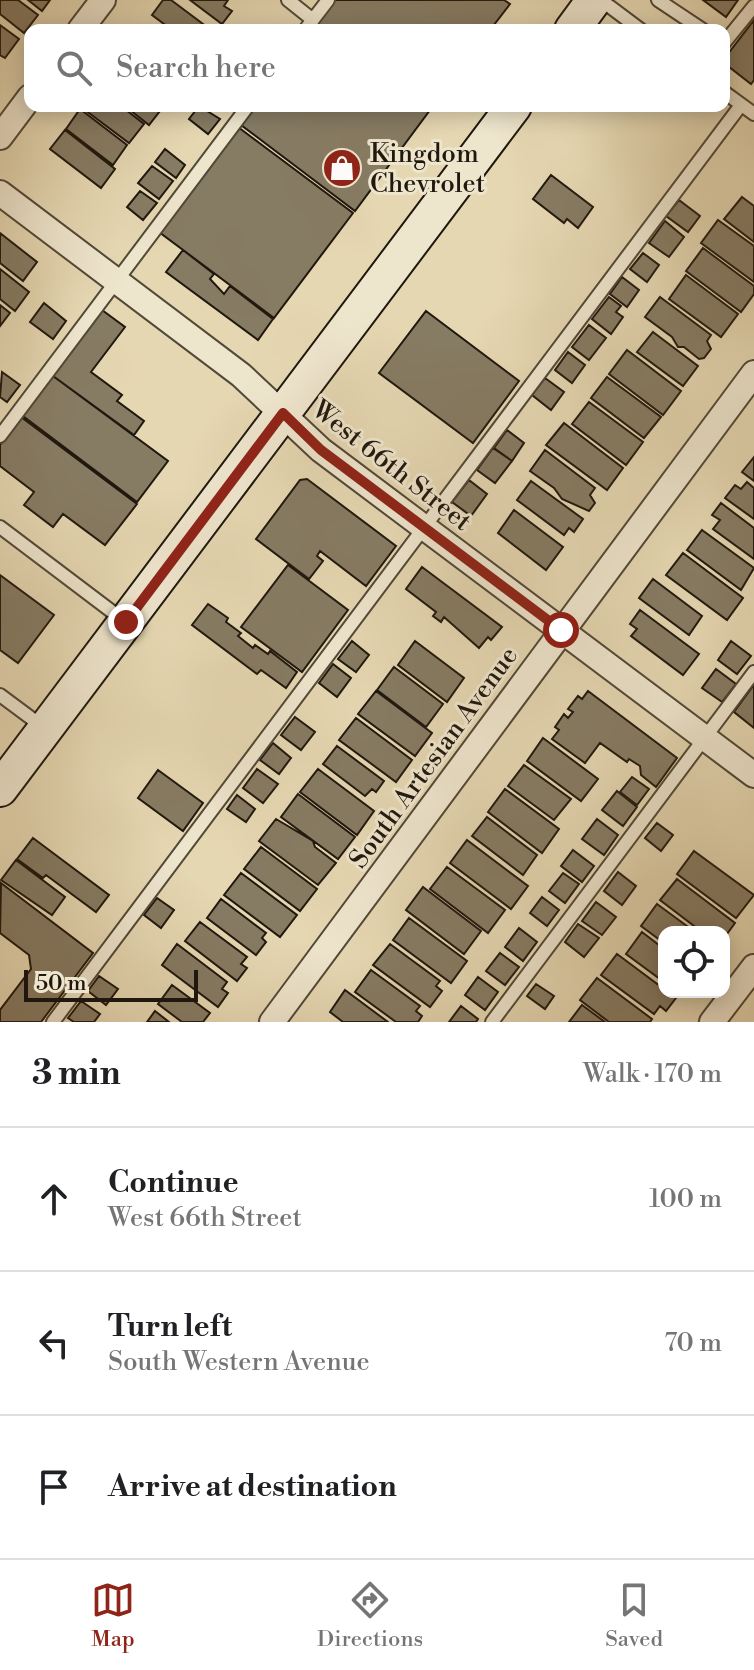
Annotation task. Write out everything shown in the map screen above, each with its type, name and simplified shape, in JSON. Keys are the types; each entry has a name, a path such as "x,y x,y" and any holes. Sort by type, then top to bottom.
{"main road":[{"path":"576,24 594,0"},
{"path":"0,789 509,112"}],"street":[{"path":"85,24 103,0"},
{"path":"0,137 24,105"},
{"name":"West 66th Street","path":"0,193 241,375 321,450 754,775"},
{"name":"South Artesian Avenue","path":"272,1022 754,373"},
{"path":"712,1022 754,967"}],"lane":[{"path":"288,0 308,24"},
{"path":"310,24 328,0"},
{"path":"601,0 633,24"},
{"path":"658,0 694,24"},
{"path":"730,36 754,6"},
{"path":"730,97 754,114"},
{"path":"53,1022 741,105"},
{"path":"0,436 243,112"},
{"path":"0,527 126,622"},
{"path":"492,1022 754,672"},
{"path":"0,695 45,729"}],"building":[{"path":"0,0 18,0 38,15 31,24 24,24 24,33 0,14"},
{"path":"28,0 50,0 42,11"},
{"path":"163,0 171,0 203,24 164,24 152,15"},
{"path":"190,0 228,0 224,6 232,11 222,24"},
{"path":"333,0 504,0 510,4 495,24 315,23"},
{"path":"703,0 738,0 726,17"},
{"path":"754,20 754,80 751,84 730,68 730,51"},
{"path":"0,25 19,39 5,58 0,55"},
{"path":"78,112 84,112 127,145 113,165 66,129"},
{"path":"88,112 129,112 144,124 129,143"},
{"path":"133,112 159,112 149,125"},
{"path":"194,112 209,112 220,119 208,134 189,119"},
{"name":"Kingdom Chevrolet","path":"251,112 429,112 355,211 241,125"},
{"path":"238,127 353,213 274,318 159,232"},
{"path":"65,130 115,169 101,188 50,149"},
{"path":"165,149 185,165 176,178 155,162"},
{"path":"152,166 173,181 159,199 138,183"},
{"path":"551,175 593,207 578,228 567,219 564,223 533,199"},
{"path":"140,191 157,203 143,220 127,207"},
{"path":"742,197 754,206 754,242 724,219"},
{"path":"679,200 700,216 688,232 666,216"},
{"path":"718,220 754,246 754,282 701,243"},
{"path":"665,221 684,237 669,257 649,243"},
{"path":"0,233 37,262 23,281 0,263"},
{"path":"703,248 754,286 754,294 741,312 686,271"},
{"path":"183,250 214,274 210,279 224,294 230,286 273,319 258,340 166,272"},
{"path":"643,253 659,265 647,282 630,269"},
{"path":"0,269 29,292 15,311 0,299"},
{"path":"686,275 738,314 721,337 669,299"},
{"path":"622,277 639,290 627,307 610,294"},
{"path":"609,297 621,306 616,312 623,317 611,334 592,319"},
{"path":"660,297 711,335 707,341 711,349 704,358 699,359 684,347 678,347 672,337 645,317"},
{"path":"44,303 66,321 53,339 30,322"},
{"path":"0,305 10,313 0,326"},
{"path":"102,310 125,327 91,372 122,395 117,401 144,421 134,435 53,376"},
{"path":"426,311 519,381 473,443 379,373"},
{"path":"589,325 606,338 589,360 572,347"},
{"path":"653,332 698,366 683,386 637,352"},
{"path":"627,350 681,391 663,415 609,374"},
{"path":"568,352 585,365 572,383 555,370"},
{"path":"2,372 20,385 7,402 0,397"},
{"path":"53,376 168,461 137,502 23,416"},
{"path":"607,377 661,417 644,438 591,398"},
{"path":"545,378 564,392 551,410 532,395"},
{"path":"589,402 643,442 626,465 572,424"},
{"path":"21,417 137,504 105,545 63,514 53,527 24,505 34,492 0,466 0,445"},
{"path":"564,423 623,468 607,490 546,445"},
{"path":"507,430 524,443 512,461 494,448"},
{"path":"493,448 512,461 495,483 477,470"},
{"path":"545,450 595,488 590,495 595,503 589,511 562,499 554,488 530,471"},
{"path":"754,457 754,481 742,472"},
{"path":"307,479 396,546 366,586 320,551 317,556 323,561 309,579 256,539 300,480"},
{"path":"469,480 487,494 471,516 452,502"},
{"path":"531,481 583,519 574,532 569,528 564,535 517,500"},
{"path":"747,482 754,488 754,519 725,498 735,485 741,489"},
{"path":"721,503 754,528 754,559 713,529 720,520 712,515"},
{"path":"514,510 563,547 546,570 498,533"},
{"path":"702,530 754,568 741,590 687,550"},
{"path":"683,553 743,598 727,620 666,575"},
{"path":"288,565 348,610 302,672 241,627"},
{"path":"422,567 502,627 491,640 488,637 479,648 444,617 441,622 433,616 436,612 406,589"},
{"path":"0,575 54,615 18,663 0,650"},
{"path":"653,579 702,616 689,635 639,598"},
{"path":"208,604 228,618 226,622 241,633 238,636 253,648 255,645 268,654 270,651 297,672 286,688 261,670 257,674 192,625"},
{"path":"640,610 699,654 683,675 631,636 637,629 630,624"},
{"path":"352,641 369,655 356,672 338,659"},
{"path":"415,641 464,678 447,702 398,665"},
{"path":"731,641 751,656 737,674 718,660"},
{"path":"333,664 351,678 337,697 319,683"},
{"path":"394,667 443,704 426,727 377,690"},
{"path":"716,669 736,684 722,702 702,688"},
{"path":"754,687 754,728 734,712"},
{"path":"376,691 432,733 415,756 358,714"},
{"path":"588,691 677,758 656,787 641,775 640,766 629,759 627,762 600,743 585,763 552,739 559,730 555,727 564,714 568,718 573,712 568,709 578,696 582,699"},
{"path":"295,717 315,732 301,750 281,735"},
{"path":"356,718 412,760 396,782 339,740"},
{"path":"543,738 598,779 581,801 527,761"},
{"path":"273,743 291,758 279,774 260,760"},
{"path":"337,746 384,781 376,792 372,789 365,796 323,764"},
{"path":"524,765 571,799 554,820 508,786"},
{"path":"257,769 278,784 263,803 243,788"},
{"path":"318,769 374,811 357,835 300,792"},
{"path":"158,770 203,803 183,831 138,798"},
{"path":"632,777 649,789 637,805 620,792"},
{"path":"505,789 559,829 542,853 488,812"},
{"path":"617,791 637,807 623,826 602,810"},
{"path":"298,794 355,837 338,859 281,817"},
{"path":"237,795 255,809 246,822 227,809"},
{"path":"487,817 537,855 523,875 472,836"},
{"path":"276,819 313,841 315,847 336,863 318,885 259,841"},
{"path":"597,819 618,835 604,855 582,839"},
{"path":"657,823 673,835 661,851 645,838"},
{"path":"33,838 109,895 96,912 46,875 43,878 17,859"},
{"path":"467,840 528,886 511,909 450,863"},
{"path":"261,847 317,889 300,911 244,869"},
{"path":"573,850 594,866 582,882 561,866"},
{"path":"694,851 754,895 736,918 677,874"},
{"path":"16,860 65,897 52,915 1,880"},
{"path":"447,867 505,910 488,933 430,889"},
{"path":"618,872 636,886 622,905 604,891"},
{"path":"241,873 297,915 280,937 224,895"},
{"path":"563,873 579,884 565,903 549,891"},
{"path":"677,879 735,923 730,930 730,926 694,926 660,900"},
{"path":"1,883 93,953 41,1022 0,1022 0,1010 31,969 29,955 0,933"},
{"path":"423,887 481,931 464,954 406,910"},
{"path":"542,897 559,910 547,926 530,913"},
{"path":"157,898 174,910 161,928 144,915"},
{"path":"221,899 266,933 262,938 266,942 256,955 207,918"},
{"path":"596,902 616,917 602,935 582,921"},
{"path":"657,904 687,926 658,926 658,939 641,926"},
{"path":"409,918 467,961 451,983 393,940"},
{"path":"200,922 247,957 241,964 247,968 237,981 185,941"},
{"path":"578,924 599,938 584,957 565,942"},
{"path":"519,928 537,942 523,961 505,947"},
{"path":"642,932 658,944 658,978 626,954"},
{"path":"177,944 227,982 222,989 228,993 218,1007 162,965"},
{"path":"390,944 440,981 436,986 442,991 430,1007 373,965"},
{"path":"500,953 519,967 505,985 486,971"},
{"path":"617,954 658,985 658,998 676,998 666,1011 660,1006 654,1014 601,975"},
{"path":"371,970 420,1006 416,1011 422,1016 418,1022 396,1022 355,992"},
{"path":"99,976 118,989 106,1005 88,991"},
{"path":"478,977 498,992 485,1010 465,995"},
{"path":"597,978 652,1019 650,1022 609,1022 580,1000"},
{"path":"536,984 554,996 545,1009 527,996"},
{"path":"172,985 210,1013 203,1022 182,1022 158,1004"},
{"path":"345,990 388,1022 343,1022 330,1012"},
{"path":"81,1001 100,1014 94,1022 74,1022 68,1018"},
{"path":"582,1005 605,1022 569,1022"},
{"path":"461,1006 478,1019 476,1022 449,1022"},
{"path":"155,1011 169,1022 147,1022"}],"place":[{"name":"Kingdom Chevrolet","path":"342,168"}],"route":[{"path":"126,622 283,413 321,450 561,630"}]}
